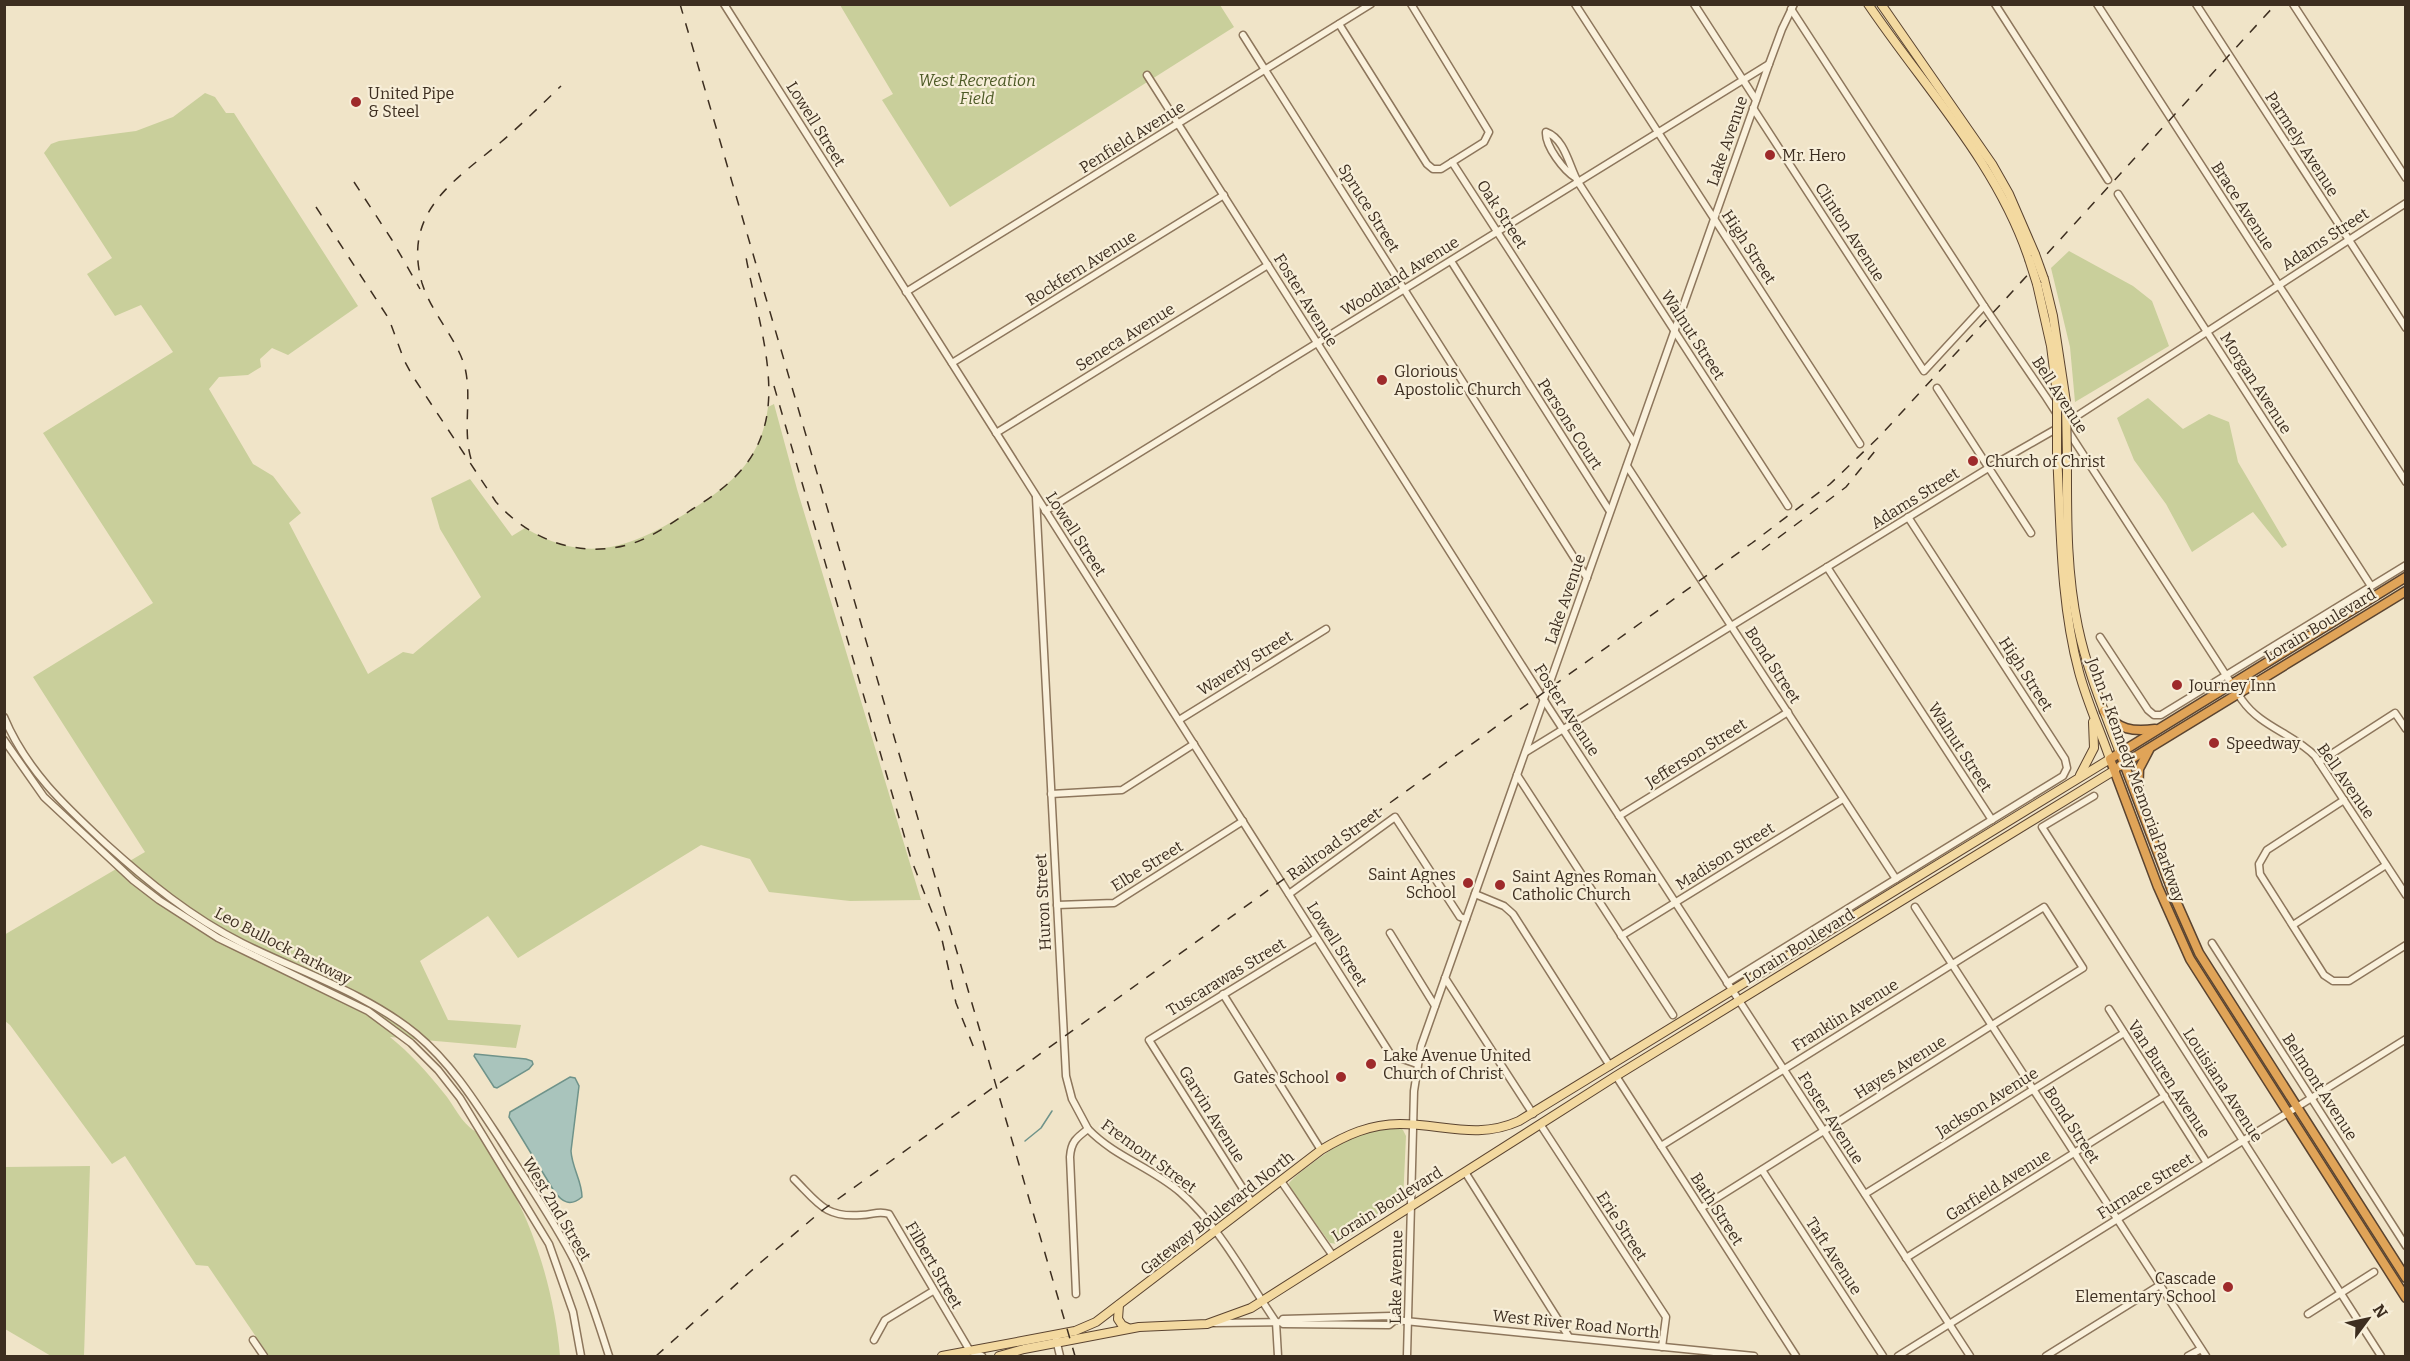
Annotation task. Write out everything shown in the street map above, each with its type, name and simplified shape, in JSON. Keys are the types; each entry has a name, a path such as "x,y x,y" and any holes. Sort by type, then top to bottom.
{"highway":[{"name":"Lorain Boulevard","path":"2110,759 2406,577"},
{"name":"Lorain Boulevard","path":"2115,770 2406,591"},
{"path":"2104,711 2117,726 2126,730 2159,729"},
{"path":"2138,801 2139,769 2143,759 2157,743"},
{"name":"John F. Kennedy Memorial Parkway","path":"2120,753 2176,901 2199,952 2406,1278"},
{"name":"John F. Kennedy Memorial Parkway","path":"2110,759 2158,887 2190,959 2286,1114 2406,1299"}],"main road":[{"name":"John F. Kennedy Memorial Parkway","path":"1868,4 1977,156 2032,257"},
{"name":"John F. Kennedy Memorial Parkway","path":"1881,4 1992,164 2009,194 2053,316 2066,402 2067,521 2074,604 2087,664 2120,753"},
{"name":"John F. Kennedy Memorial Parkway","path":"2040,282 2057,394 2057,453 2065,597 2077,662 2090,706 2110,759"},
{"path":"2078,779 2094,748 2095,737 2090,706"},
{"name":"Lorain Boulevard","path":"1487,1130 1508,1126 1533,1114 1730,987 2110,759"},
{"name":"Lorain Boulevard","path":"1207,1324 1244,1311 1262,1301 1738,1000 2115,770"},
{"name":"Gateway Boulevard North","path":"942,1356 1056,1339 1086,1327 1119,1305 1321,1150 1351,1134 1371,1127 1413,1125 1453,1130 1487,1130"},
{"path":"1119,1305 1118,1319 1129,1329"},
{"name":"West River Road North","path":"999,1356 1056,1339 1129,1329 1207,1324"}],"street":[{"name":"Lowell Street","path":"724,4 1391,1055 1417,1064"},
{"name":"Penfield Avenue","path":"906,292 1371,4"},
{"path":"1339,24 1427,164 1437,170 1484,142 1489,132 1411,4"},
{"name":"High Street","path":"1575,4 1860,444"},
{"path":"1694,4 1756,100"},
{"path":"1995,4 2108,180"},
{"name":"Brace Avenue","path":"2097,4 2406,482"},
{"name":"Parmely Avenue","path":"2196,4 2406,328"},
{"path":"2293,4 2406,178"},
{"name":"Lake Avenue","path":"1407,1356 1413,1125 1417,1064 1609,510 1627,466 1753,108 1792,6"},
{"name":"Bell Avenue","path":"1792,6 1984,306 2226,676 2257,717 2297,741 2319,762 2406,895"},
{"name":"Spruce Street","path":"1243,35 1587,578"},
{"name":"Woodland Avenue","path":"1045,511 1451,261 1577,180 1769,64"},
{"name":"Foster Avenue","path":"1147,75 1563,729 1970,1356"},
{"name":"Clinton Avenue","path":"1753,108 1924,371 1984,306"},
{"name":"Walnut Street","path":"1577,180 1574,169 1554,135 1546,132 1545,139 1552,150 1577,180 1788,506"},
{"name":"Oak Street","path":"1452,162 1634,443"},
{"name":"Morgan Avenue","path":"2118,194 2371,586"},
{"name":"Rockfern Avenue","path":"952,363 1224,195"},
{"name":"Adams Street","path":"1525,752 1908,517 2063,425 2406,203"},
{"name":"Persons Court","path":"1451,261 1609,510"},
{"name":"Seneca Avenue","path":"996,433 1268,265"},
{"path":"1937,388 2031,533"},
{"name":"Bond Street","path":"1627,466 1896,879"},
{"name":"Huron Street","path":"1036,496 1066,1076 1072,1099 1088,1129"},
{"name":"High Street","path":"1908,517 2067,763 2063,776 1992,820"},
{"name":"Lorain Boulevard","path":"2100,638 2148,710 2154,715 2162,715 2406,565"},
{"name":"Walnut Street","path":"1827,567 1992,820"},
{"name":"Waverly Street","path":"1179,720 1326,628"},
{"name":"Jefferson Street","path":"1619,816 1788,712"},
{"path":"2319,762 2395,713 2406,729"},
{"name":"Leo Bullock Parkway","path":"4,717 13,738 35,773 52,794 148,881 192,914 241,942 360,999 407,1028 448,1065 483,1114"},
{"name":"Leo Bullock Parkway","path":"4,740 44,797 133,880 182,916 218,938 368,1011 411,1043 438,1070 473,1120 549,1244 570,1301 581,1356"},
{"path":"1051,794 1122,790 1194,744"},
{"path":"1517,775 1673,1016"},
{"name":"Louisiana Avenue","path":"2094,796 2042,827 2381,1356"},
{"name":"Madison Street","path":"1622,936 1844,799"},
{"path":"2344,800 2267,850 2260,859 2260,874 2324,975 2338,983 2352,980 2406,945"},
{"name":"Railroad Street","path":"1288,894 1395,817 1460,917 1466,919"},
{"name":"Lorain Boulevard","path":"1730,987 1896,879 1992,820"},
{"name":"Elbe Street","path":"1057,905 1114,903 1243,821"},
{"path":"2293,925 2386,865"},
{"path":"1475,894 1504,906 1513,914 1610,1066"},
{"name":"Bond Street","path":"1915,907 2206,1356"},
{"name":"Franklin Avenue","path":"1661,1146 2044,907 2083,968"},
{"path":"1390,933 1436,1006"},
{"name":"Tuscarawas Street","path":"1149,1040 1317,938"},
{"name":"Belmont Avenue","path":"2212,943 2406,1246"},
{"name":"Hayes Avenue","path":"1701,1208 2083,968"},
{"path":"1445,978 1533,1114"},
{"path":"1223,994 1321,1150"},
{"name":"Van Buren Avenue","path":"2109,1009 2207,1163"},
{"name":"Jackson Avenue","path":"1865,1194 2124,1033"},
{"name":"Furnace Street","path":"1898,1356 2406,1039"},
{"name":"Garvin Avenue","path":"1149,1040 1252,1203"},
{"name":"Bath Street","path":"1617,1076 1796,1356"},
{"name":"Garfield Avenue","path":"1906,1258 2165,1096"},
{"name":"West 2nd Street","path":"483,1114 556,1226 586,1286 609,1356"},
{"name":"Erie Street","path":"1540,1124 1666,1317 1662,1347"},
{"path":"1076,1294 1070,1157 1071,1146 1075,1138 1088,1129"},
{"name":"Fremont Street","path":"1088,1129 1114,1152 1155,1173 1175,1187 1215,1231 1278,1322"},
{"name":"Taft Avenue","path":"1762,1170 1883,1356"},
{"path":"1465,1172 1569,1337"},
{"name":"Filbert Street","path":"794,1179 830,1214 867,1215 879,1211 889,1214 970,1351"},
{"path":"1281,1181 1333,1256"},
{"path":"2308,1314 2374,1272"},
{"path":"2046,1356 2160,1285"},
{"path":"874,1340 885,1320 933,1291"},
{"name":"West River Road North","path":"1207,1324 1278,1322 1355,1326 1389,1325 1395,1320 1408,1320 1754,1356"},
{"path":"1278,1322 1278,1356"},
{"path":"1056,1339 1060,1356"},
{"path":"253,1340 264,1356"},
{"path":"2188,1356 2201,1348"},
{"path":"970,1351 982,1356"}],"green space":[{"name":"West Recreation Field","path":"840,5 1220,5 1234,27 950,207 882,100 893,94"},
{"path":"205,93 215,97 226,113 234,113 358,306 288,355 272,348 260,359 261,367 248,375 219,377 209,389 253,464 273,476 301,513 289,523 368,674 403,652 413,654 481,597 440,529 431,498 470,479 512,536 525,528 547,539 589,549 628,543 667,525 703,502 742,470 759,442 768,407 774,404 797,489 921,900 850,901 769,892 750,859 701,845 518,958 488,916 420,961 448,1020 521,1025 516,1048 390,1037 424,1070 462,1119 476,1132 515,1196 532,1233 545,1274 555,1316 560,1356 269,1356 208,1266 196,1265 125,1156 112,1164 5,1021 4,935 145,852 33,677 153,603 43,433 173,352 141,305 115,316 87,274 112,258 44,153 51,144 59,141 136,131 173,117"},
{"path":"2069,251 2133,286 2152,301 2169,346 2075,402 2070,347 2051,268"},
{"path":"2148,398 2183,429 2209,414 2229,422 2238,462 2287,545 2282,548 2253,512 2192,552 2166,504 2134,460 2117,418"},
{"path":"1399,1127 1406,1136 1403,1202 1338,1244 1330,1243 1290,1188 1289,1183 1321,1157 1352,1138 1373,1131"},
{"path":"90,1166 84,1356 51,1356 5,1329 5,1167"}],"water":[{"path":"475,1054 526,1059 532,1061 533,1064 529,1069 497,1088 494,1087 474,1056"},
{"path":"570,1077 575,1078 579,1086 571,1151 582,1197 574,1202 566,1202 554,1191 509,1117 510,1112"}],"waterway":[{"path":"1025,1141 1041,1128 1052,1111"}],"railway":[{"path":"680,4 1075,1356"},
{"path":"656,1356 824,1209 1752,543 1830,484 1880,436 2276,4"},
{"path":"471,459 467,435 467,376 460,353 431,304 422,283 418,258 419,236 436,200 450,185 561,86"},
{"path":"354,182 392,240 420,289"},
{"path":"316,207 389,319 412,375 496,502 524,527 539,536 573,547 609,548 627,545 652,535 726,485 745,466 753,454 764,428 769,387 764,342 746,257"},
{"path":"774,386 911,859 941,935 956,1003 974,1048"},
{"path":"1762,550 1846,487 1875,451"}],"place":[{"name":"United Pipe & Steel","path":"356,102"},
{"name":"Mr. Hero","path":"1770,155"},
{"name":"Glorious Apostolic Church","path":"1382,380"},
{"name":"Church of Christ","path":"1973,461"},
{"name":"Journey Inn","path":"2177,685"},
{"name":"Speedway","path":"2214,743"},
{"name":"Saint Agnes School","path":"1468,883"},
{"name":"Saint Agnes Roman Catholic Church","path":"1500,885"},
{"name":"Lake Avenue United Church of Christ","path":"1371,1064"},
{"name":"Gates School","path":"1341,1077"},
{"name":"Cascade Elementary School","path":"2228,1287"}]}
